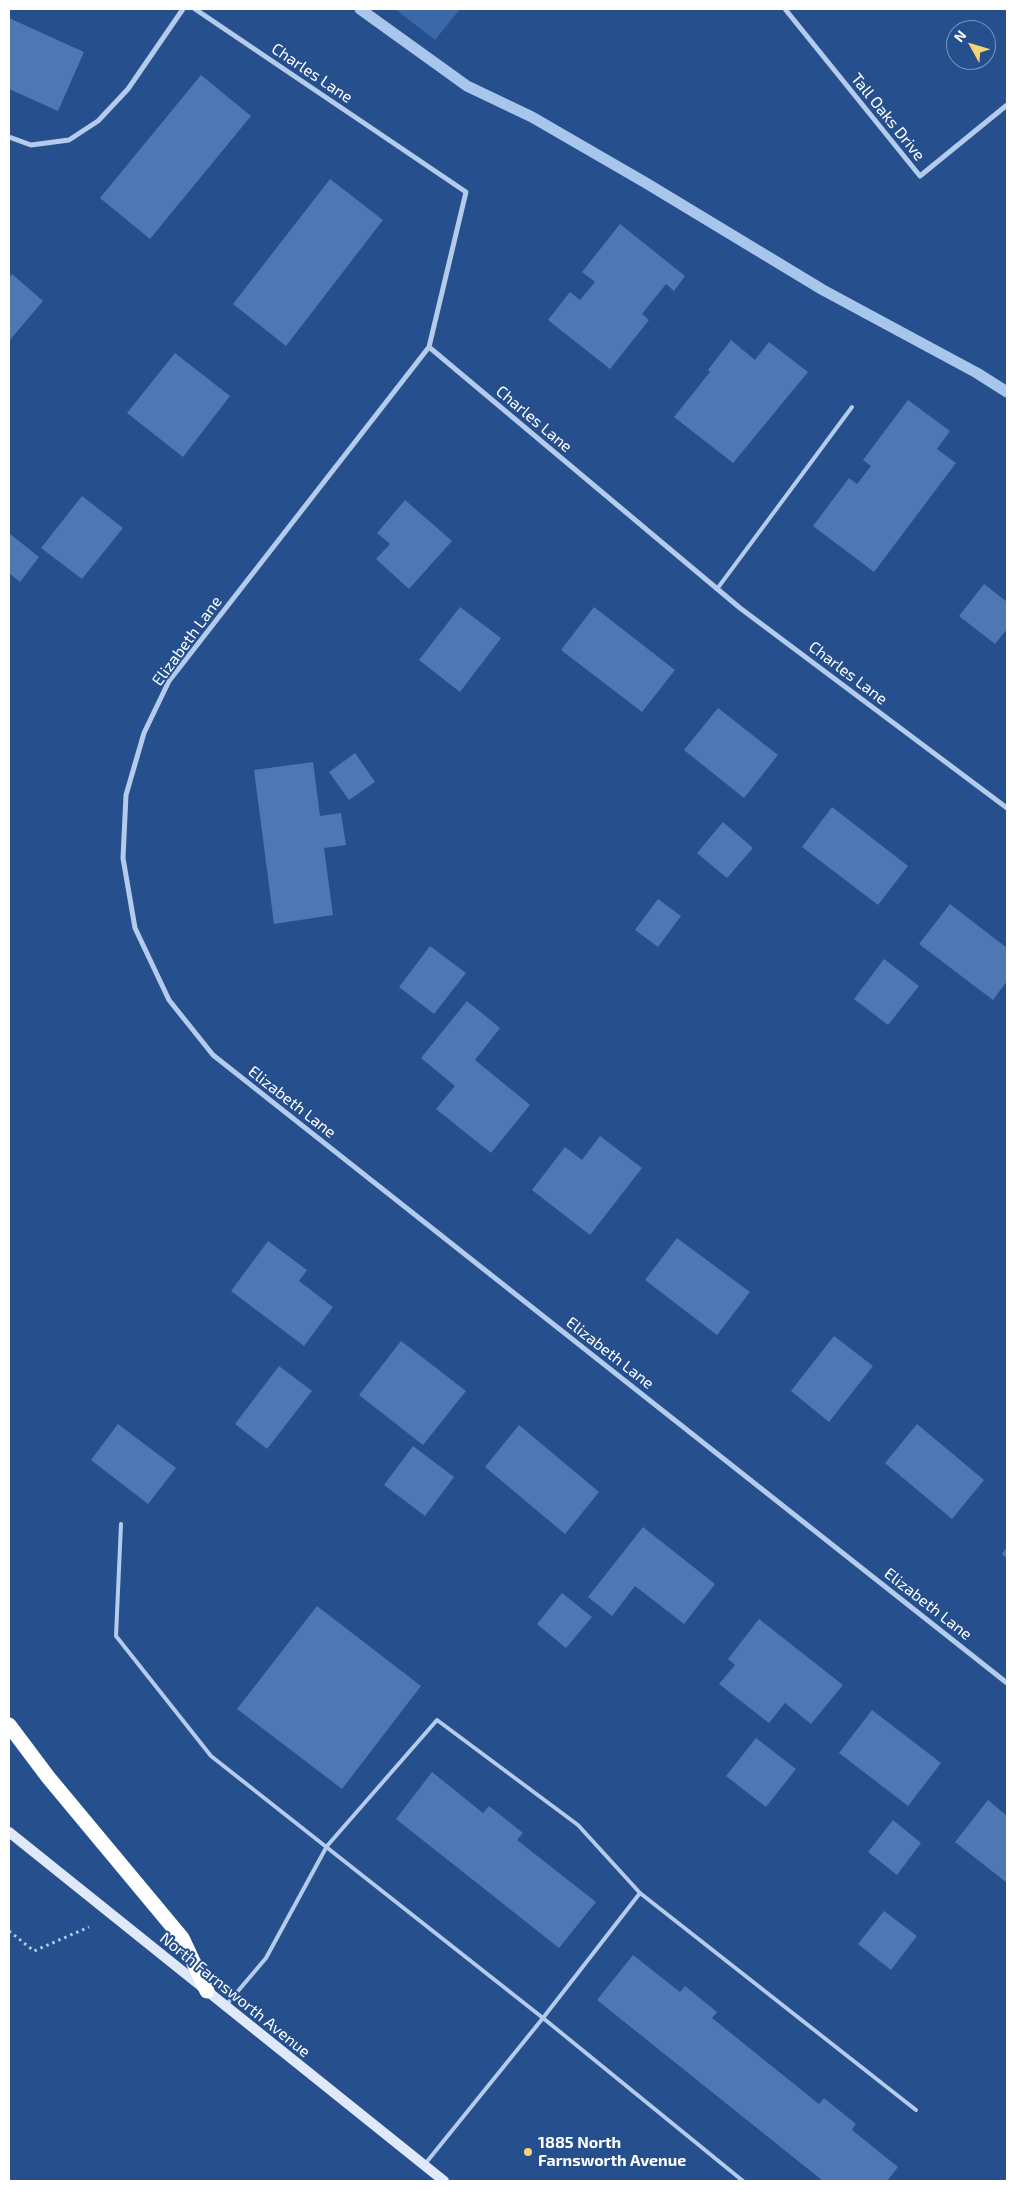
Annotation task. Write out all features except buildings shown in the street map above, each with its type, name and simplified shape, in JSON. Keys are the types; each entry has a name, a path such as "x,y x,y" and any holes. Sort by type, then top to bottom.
{"highway":[{"path":"9,1725 48,1776 182,1938 207,1991"}],"main road":[{"name":"North Farnsworth Avenue","path":"9,1832 444,2181"}],"street":[{"path":"9,137 31,145 69,140 98,121 128,89 183,9"},
{"name":"Charles Lane","path":"195,9 466,192 429,347 718,589 1007,808"},
{"name":"Tall Oaks Drive","path":"785,9 920,176 1007,105"},
{"name":"Elizabeth Lane","path":"429,347 170,681 165,690 144,733 126,795 124,858 135,928 169,1000 213,1056 1007,1683"}],"lane":[{"path":"718,589 852,407"},
{"path":"121,1524 116,1636 212,1756 543,2018 743,2181"},
{"path":"226,2006 266,1958 327,1846 438,1720 578,1825 640,1893 916,2110"},
{"path":"424,2165 543,2018 640,1893"}],"path":[{"path":"9,1931 34,1951 113,1917"}],"shaded area":[{"path":"395,9 460,9 435,40"}],"waterway":[{"path":"360,9 467,86 532,117 646,183 823,290 977,373 1007,392"}],"place":[{"name":"1885 North Farnsworth Avenue","path":"528,2152"}]}
